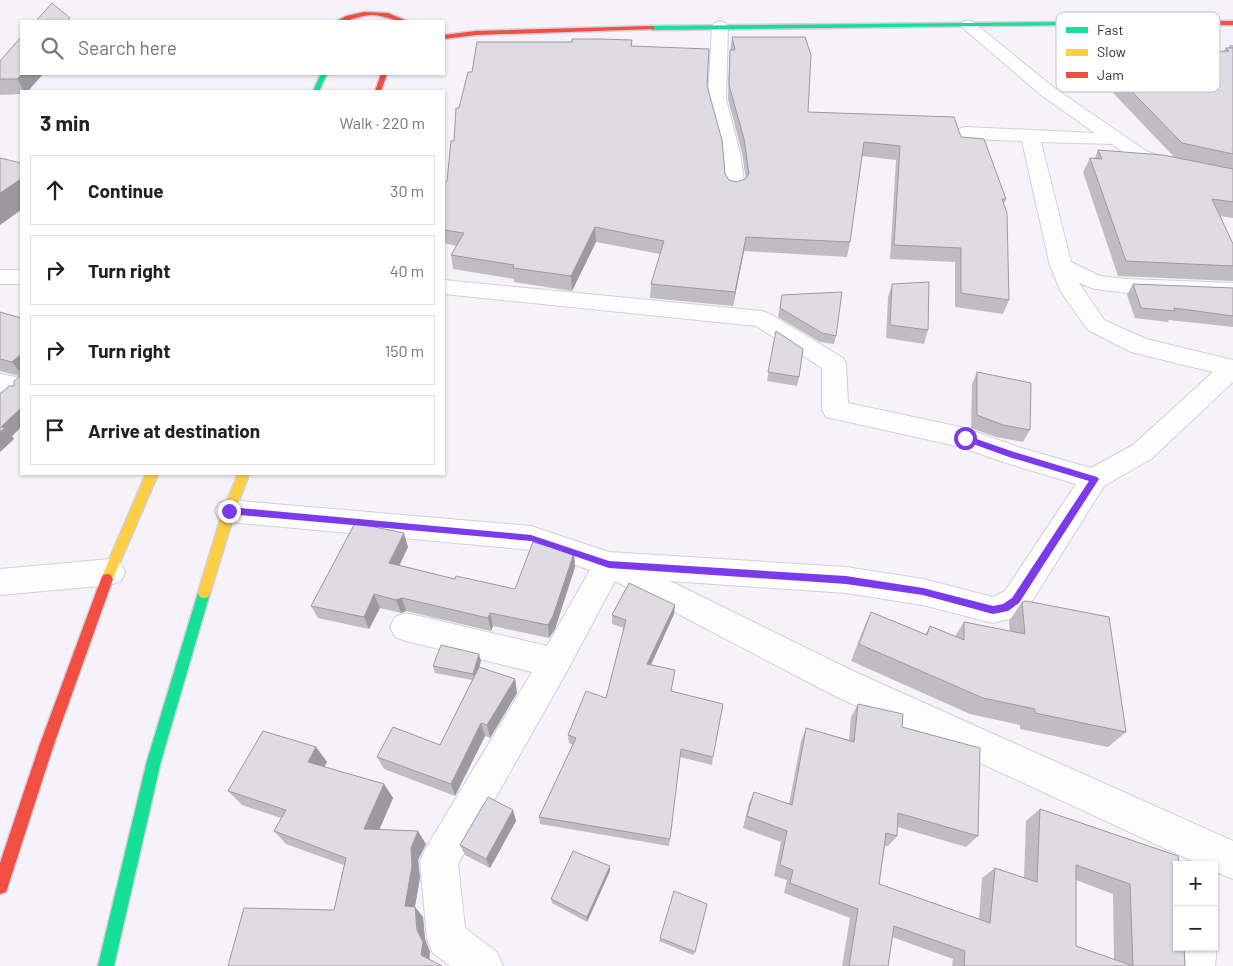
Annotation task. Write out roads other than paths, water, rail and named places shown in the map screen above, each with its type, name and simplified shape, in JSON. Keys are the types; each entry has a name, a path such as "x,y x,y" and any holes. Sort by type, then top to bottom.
{"main road":[{"path":"349,3 343,19 368,13 405,18"},
{"path":"1220,19 1233,19"},
{"path":"445,26 474,28 1056,21"},
{"path":"1220,23 1233,23"},
{"path":"445,37 476,33 720,26 1056,24"},
{"path":"316,90 324,75"},
{"path":"378,90 384,75"},
{"path":"0,886 26,802 110,572 137,504 152,475"},
{"path":"106,966 154,761 229,511 242,475"}],"street":[{"path":"968,25 1047,91 1139,155 1161,163 1233,177"},
{"path":"720,26 717,99 731,153 735,188"},
{"path":"965,134 1116,139"},
{"path":"1030,136 1061,266 1072,292 1096,325 1139,346 1233,368"},
{"path":"1061,266 1096,282 1127,286 1233,290"},
{"path":"0,277 20,277"},
{"path":"445,287 762,319 834,364 835,410 965,438 1012,455 1094,479"},
{"path":"609,564 846,580 923,592 993,610 1005,608 1016,600 1094,479 1142,452 1233,368"},
{"path":"229,511 531,538 609,564 843,682 1216,858"},
{"path":"483,966 447,939 439,862 555,663 609,564"},
{"path":"0,582 110,572"},
{"path":"406,628 555,663"},
{"path":"1194,966 1196,951"}]}
